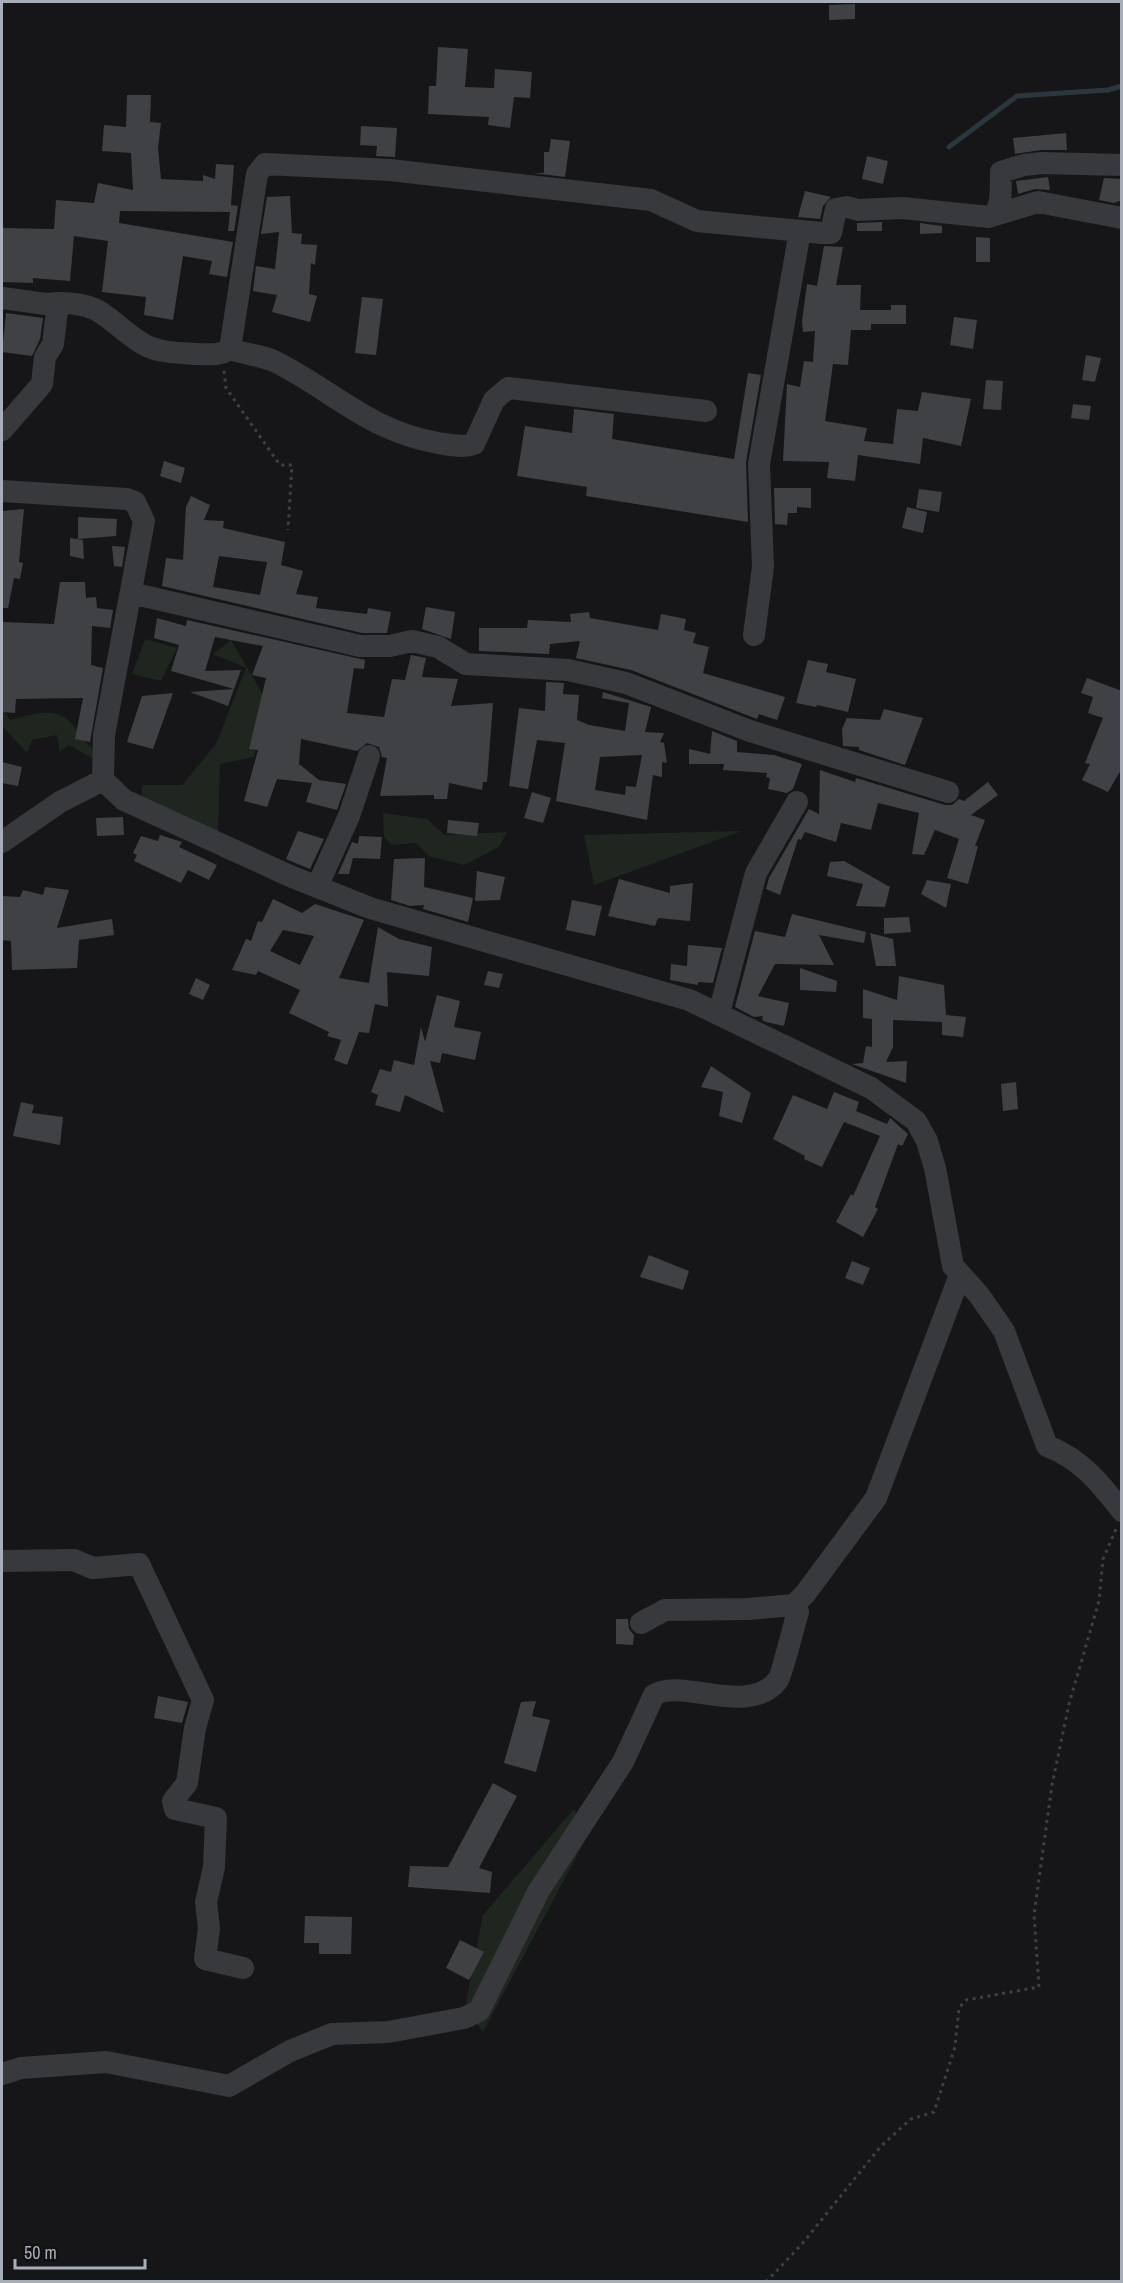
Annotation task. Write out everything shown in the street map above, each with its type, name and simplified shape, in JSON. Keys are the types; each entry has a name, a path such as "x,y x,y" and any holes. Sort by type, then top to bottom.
{"street":[{"path":"995,215 999,209 1001,172 1042,163 1122,165"},
{"path":"225,352 257,174 265,164 390,170 562,192 651,200 679,215 697,221 831,233 837,209 840,207 858,210 902,208 989,217 1038,202 1122,218"},
{"path":"754,635 763,567 759,464 800,231"},
{"path":"2,298 46,304 78,303 95,308 144,345 173,353 225,352 271,360 304,378 378,426 416,439 446,444 467,447 474,444 494,400 507,388 706,411"},
{"path":"2,430 42,384 45,357 53,344 57,303"},
{"path":"2,491 127,499 135,502 144,521 104,735 103,780 124,801 317,887 382,911 689,1000 871,1088 916,1121 927,1141 935,1168 948,1252 953,1266 1004,1331 1047,1446 1067,1454 1096,1478 1119,1519"},
{"path":"131,593 360,646 390,646 412,641 438,647 466,664 568,670 614,681 750,731 948,792"},
{"path":"317,887 349,816 369,756"},
{"path":"2,842 60,802 103,780"},
{"path":"719,1013 756,873 797,802"},
{"path":"641,1623 665,1610 748,1609 794,1605 812,1586 876,1498 968,1284"},
{"path":"2,1561 74,1560 93,1568 139,1564 203,1700 195,1728 187,1783 173,1801 175,1809 216,1818 214,1867 206,1902 209,1928 206,1959 243,1968"},
{"path":"2,2074 21,2068 106,2062 229,2086 290,2051 332,2034 388,2032 465,2018 479,2011 500,1974 538,1892 623,1762 654,1695 668,1689 712,1696 751,1695 770,1688 780,1678 798,1612 794,1605"}],"path":[{"path":"225,352 226,388 280,465 292,465 288,530"},
{"path":"766,2282 802,2244 881,2146 911,2120 934,2112 955,2047 959,2008 966,2000 1039,1987 1034,1915 1052,1785 1068,1704 1099,1601 1103,1559 1119,1519"}],"shaded area":[{"path":"145,639 177,648 161,681 132,674"},
{"path":"231,640 266,700 254,757 220,764 218,837 142,806 142,785 182,785 216,744 246,668 213,654"},
{"path":"2,707 10,720 48,712 64,717 87,744 99,751 99,762 69,745 60,752 57,735 32,740 27,753 2,726"},
{"path":"383,813 427,819 445,835 507,832 499,847 464,865 429,856 416,843 392,845 384,837"},
{"path":"742,831 594,885 584,835"},
{"path":"574,1809 588,1835 483,2032 465,2008 483,1915"}],"building":[{"path":"855,4 855,19 829,20 829,5"},
{"path":"438,47 468,49 465,87 494,88 495,69 532,72 530,98 514,97 510,128 488,125 489,117 428,114 429,86 436,86"},
{"path":"127,95 151,95 150,122 161,123 158,148 161,179 203,181 203,175 215,179 216,164 234,165 231,205 238,206 234,231 228,231 230,212 120,211 119,223 233,242 227,277 209,274 212,261 183,256 173,320 144,315 146,297 102,292 108,241 74,236 70,281 33,278 33,283 2,282 2,228 54,229 56,200 94,203 98,183 133,190 131,153 102,151 104,125 126,127"},
{"path":"361,126 397,128 395,157 376,156 377,146 360,145"},
{"path":"1066,133 1067,150 1041,150 1015,154 1013,138"},
{"path":"551,139 570,141 565,177 533,173 544,173 544,152 549,152"},
{"path":"867,156 888,161 883,184 862,179"},
{"path":"1048,177 1050,190 1035,189 1018,194 1016,181"},
{"path":"1104,178 1122,179 1122,200 1114,203 1099,200"},
{"path":"805,191 831,197 823,206 820,219 798,217"},
{"path":"290,196 292,233 302,234 301,244 317,245 315,265 311,263 309,294 317,296 310,322 272,312 277,295 253,291 256,266 275,269 279,232 261,234 267,197"},
{"path":"882,222 882,231 857,231 857,223"},
{"path":"920,223 942,226 942,233 920,234"},
{"path":"976,237 990,238 990,262 976,262"},
{"path":"824,246 843,247 836,285 861,285 860,310 891,310 891,305 906,305 906,324 871,324 871,330 851,330 848,365 833,364 825,421 867,428 864,441 893,444 897,409 918,411 922,392 971,399 961,446 923,438 920,464 858,455 855,481 827,478 829,462 783,461 787,384 800,387 804,361 813,362 815,331 803,332 802,321 807,284 817,286"},
{"path":"362,297 383,299 376,355 355,353"},
{"path":"6,313 43,318 40,339 32,356 2,352"},
{"path":"954,317 977,320 973,349 950,345"},
{"path":"1086,355 1101,358 1095,382 1082,380"},
{"path":"748,373 761,375 746,462 748,522 586,496 587,487 517,476 525,426 572,433 574,409 614,414 612,439 734,459"},
{"path":"986,380 1003,381 1001,410 983,409"},
{"path":"1073,404 1091,406 1089,420 1071,418"},
{"path":"164,461 185,468 181,483 160,476"},
{"path":"774,488 811,488 811,508 797,507 797,513 788,513 787,525 775,524"},
{"path":"919,489 942,492 939,512 916,508"},
{"path":"191,496 210,505 204,520 224,521 223,528 285,542 281,565 303,571 296,594 318,597 316,608 367,614 368,608 391,612 387,633 362,633 162,586 166,558 183,560 186,507","holes":["219,556 267,562 260,595 213,587"]},
{"path":"907,507 927,512 923,533 902,528"},
{"path":"24,509 19,562 23,563 20,579 14,578 8,608 2,608 2,511"},
{"path":"78,517 117,519 116,536 78,539"},
{"path":"70,538 83,540 84,559 70,556"},
{"path":"112,546 125,547 122,567 114,566"},
{"path":"60,582 85,582 86,598 96,597 97,608 113,610 110,628 92,626 91,665 103,668 90,742 75,739 83,698 16,699 15,713 2,712 2,622 54,624"},
{"path":"426,607 455,612 451,639 422,629"},
{"path":"589,612 590,618 658,630 661,614 686,619 684,630 696,633 693,643 709,647 703,673 785,697 777,720 759,714 757,719 631,670 576,658 580,641 550,644 549,654 479,651 479,628 527,628 528,620 571,622 570,614"},
{"path":"157,618 186,626 187,620 365,660 364,669 354,668 347,713 384,717 392,679 405,680 411,655 426,658 422,677 458,679 451,706 493,703 487,782 483,782 482,790 449,783 447,799 434,799 434,795 380,796 387,758 382,757 379,747 367,743 357,751 301,739 299,764 319,780 346,784 337,810 306,802 312,783 277,779 267,807 244,801 258,750 249,749 266,678 252,675 263,646 215,637 205,671 241,670 234,689 171,671 179,645 154,638"},
{"path":"808,660 828,664 826,672 856,679 848,712 796,703"},
{"path":"1087,678 1122,691 1122,768 1108,792 1082,780 1090,764 1085,763 1103,718 1088,713 1093,697 1081,693"},
{"path":"546,682 564,683 563,694 579,695 577,720 589,725 625,731 629,703 602,698 603,692 651,707 645,732 664,733 660,742 664,743 667,763 662,762 662,777 653,775 647,820 556,801 565,743 537,740 528,789 509,786 519,708 545,711","holes":["642,755 636,787 626,786 625,795 595,790 600,757"]},
{"path":"234,689 228,706 190,692"},
{"path":"173,693 153,749 127,742 142,696"},
{"path":"884,709 923,718 905,765 859,750 859,747 843,746 842,729 847,718 880,720"},
{"path":"712,731 737,741 737,752 774,755 802,764 793,789 787,793 768,789 770,778 766,777 767,773 723,770 724,764 689,764 689,749 710,754"},
{"path":"2,762 22,767 18,786 2,783"},
{"path":"820,770 855,782 856,778 945,805 952,805 959,799 964,801 988,782 998,795 971,815 985,820 975,846 978,846 968,884 947,878 959,839 935,830 924,855 912,854 919,813 878,803 871,830 841,823 836,842 805,832 801,840 798,839 780,895 766,889 769,878 809,809 819,814"},
{"path":"532,792 551,798 543,823 524,818"},
{"path":"123,817 124,835 97,836 96,818"},
{"path":"448,820 479,823 477,836 447,833"},
{"path":"298,831 324,839 310,869 286,859"},
{"path":"160,835 182,842 179,847 217,865 209,880 188,870 181,883 134,861 137,855 133,853 141,836 158,841"},
{"path":"359,836 382,837 380,859 353,858 349,874 338,874 352,842 358,844"},
{"path":"425,858 424,887 473,898 468,922 423,909 424,905 410,906 391,900 394,859"},
{"path":"844,861 890,887 885,907 856,906 863,884 827,876 830,862"},
{"path":"477,871 505,877 500,900 475,901"},
{"path":"619,879 670,893 670,886 693,883 690,921 658,918 655,926 608,916"},
{"path":"927,880 951,884 946,908 921,894"},
{"path":"45,887 69,890 57,928 112,919 114,935 79,940 77,968 12,970 11,941 2,940 2,896 20,897 23,890 43,895"},
{"path":"273,899 302,913 315,904 364,920 339,978 369,983 378,927 399,939 432,947 429,976 387,972 388,1007 375,1004 369,1033 359,1032 347,1065 334,1060 341,1040 327,1036 329,1032 289,1013 300,990 258,971 256,975 232,970 246,939 251,941 258,921 262,922","holes":["283,930 314,936 300,965 270,951"]},
{"path":"572,900 602,906 595,936 566,930"},
{"path":"792,914 866,932 864,943 819,935 834,965 775,964 758,996 789,1003 784,1026 766,1022 762,1020 763,1016 754,1017 735,1007 755,931 785,937"},
{"path":"909,917 911,932 884,934 884,918"},
{"path":"870,933 893,939 896,966 876,966"},
{"path":"688,945 722,948 713,983 698,982 698,985 670,980 671,964 687,966"},
{"path":"800,968 837,981 836,992 800,990"},
{"path":"488,971 503,974 499,988 484,985"},
{"path":"899,976 944,985 946,1015 966,1017 963,1037 942,1035 942,1022 893,1020 893,1047 886,1062 907,1061 906,1083 852,1064 863,1063 866,1046 872,1047 872,1019 863,1018 863,989 897,1000"},
{"path":"196,978 210,985 203,1000 189,994"},
{"path":"437,995 460,1001 454,1027 481,1032 475,1060 442,1053 440,1063 430,1061 444,1113 405,1095 400,1112 375,1105 378,1095 371,1092 380,1069 391,1072 394,1060 414,1065 421,1027 425,1042"},
{"path":"711,1066 751,1093 742,1123 719,1116 723,1092 701,1087"},
{"path":"1016,1082 1018,1109 1003,1111 1001,1084"},
{"path":"834,1092 859,1102 856,1111 887,1124 890,1118 908,1134 902,1146 898,1144 875,1207 878,1209 863,1237 836,1222 851,1194 853,1196 880,1136 844,1122 822,1167 804,1159 805,1156 773,1139 793,1095 827,1109"},
{"path":"21,1102 34,1105 32,1113 63,1117 60,1145 13,1136"},
{"path":"649,1255 689,1271 683,1290 640,1277"},
{"path":"852,1261 870,1268 863,1285 845,1278"},
{"path":"616,1619 628,1619 629,1629 634,1635 633,1645 616,1644"},
{"path":"158,1696 188,1702 182,1723 154,1718"},
{"path":"536,1701 532,1716 550,1720 536,1772 504,1763 521,1702"},
{"path":"493,1783 517,1796 479,1868 492,1872 490,1893 408,1887 410,1866 448,1867"},
{"path":"305,1916 352,1917 351,1954 319,1954 319,1943 304,1943"},
{"path":"460,1940 484,1952 469,1980 446,1968"}],"waterway":[{"path":"949,147 1017,96 1108,90 1122,86"}]}
